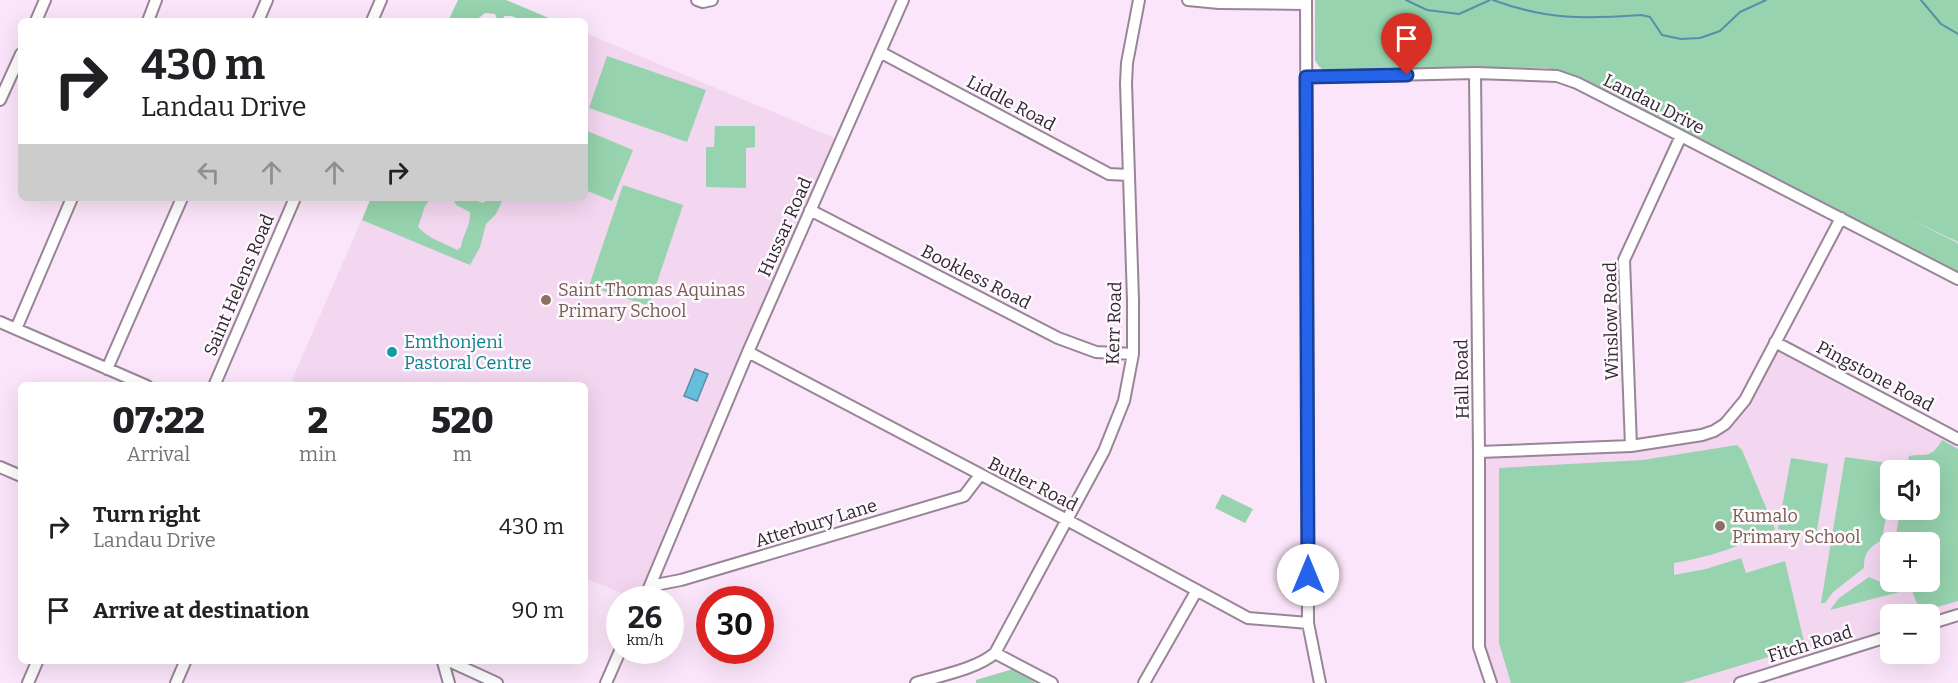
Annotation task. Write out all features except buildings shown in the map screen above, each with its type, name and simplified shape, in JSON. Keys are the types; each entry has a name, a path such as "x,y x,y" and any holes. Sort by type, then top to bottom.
{"street":[{"path":"37,18 45,0"},
{"path":"149,18 156,0"},
{"path":"260,18 267,0"},
{"path":"373,18 381,0"},
{"path":"697,0 703,2 712,0"},
{"name":"Hussar Road","path":"650,586 748,352 903,0"},
{"name":"Kerr Road","path":"995,654 1104,452 1124,401 1133,354 1126,63 1139,0"},
{"path":"1188,0 1219,3 1306,2 1308,623 1320,683"},
{"name":"Liddle Road","path":"880,52 1109,174 1128,175"},
{"path":"0,100 18,61"},
{"name":"Landau Drive","path":"1306,77 1475,73 1557,76 1577,83 1682,136 1958,279"},
{"name":"Hall Road","path":"1475,73 1479,647 1491,683"},
{"name":"Winslow Road","path":"1631,446 1624,260 1682,136"},
{"path":"16,329 71,201"},
{"path":"107,369 181,201"},
{"name":"Saint Helens Road","path":"216,382 294,201"},
{"name":"Bookless Road","path":"810,210 1058,338 1096,352 1133,354"},
{"path":"1479,452 1631,446 1701,435 1725,424 1745,400 1841,218"},
{"path":"0,322 138,382"},
{"name":"Pingstone Road","path":"1775,342 1958,439"},
{"name":"Butler Road","path":"748,352 1248,618 1308,623"},
{"path":"0,467 18,475"},
{"name":"Atterbury Lane","path":"650,586 681,580 964,496 980,475"},
{"path":"1144,683 1197,590"},
{"path":"1940,621 1958,615"},
{"name":"Fitch Road","path":"1740,683 1880,639"},
{"path":"916,683 989,659 995,654 1052,683"},
{"path":"28,683 36,664"},
{"path":"176,683 184,664"},
{"path":"444,664 449,683"},
{"path":"455,664 497,683"},
{"path":"606,683 614,664"}],"shaded area":[{"name":"Saint Thomas Aquinas Primary School","path":"588,34 835,138 645,586 606,587 588,579 588,382 296,382 292,380 370,201 588,201"},
{"name":"Kumalo Primary School","path":"1776,346 1958,443 1958,613 1940,618 1940,604 1880,604 1880,636 1728,683 1494,683 1482,646 1483,455 1632,450 1706,439 1729,425"}],"green space":[{"path":"458,0 506,0 549,18 504,16 504,18 497,18 495,14 485,13 479,18 449,18"},
{"path":"1315,0 1958,0 1958,242 1909,219 1958,243 1958,278 1559,70 1475,67 1331,71 1323,69 1315,60"},
{"path":"607,56 706,90 687,142 589,108"},
{"path":"715,126 755,126 755,147 746,148 746,188 706,187 706,147 714,147"},
{"path":"588,131 633,150 612,201 588,191"},
{"path":"623,185 683,205 649,306 589,286"},
{"path":"370,201 429,201 418,227 431,237 457,250 461,247 470,212 456,205 454,201 482,203 502,201 496,214 486,224 480,247 470,265 362,220"},
{"path":"1942,440 1958,449 1958,601 1940,606 1940,604 1917,604 1913,592 1940,592 1940,532 1897,532 1898,520 1940,520 1940,460 1908,460 1909,456 1931,453"},
{"path":"1737,445 1742,450 1775,529 1726,550 1674,563 1674,575 1706,569 1741,558 1746,573 1785,561 1805,646 1682,683 1511,683 1499,643 1499,468 1643,460"},
{"path":"1845,457 1880,462 1880,520 1885,520 1883,532 1880,532 1880,542 1868,551 1864,568 1833,592 1825,603 1821,603"},
{"path":"1791,458 1828,464 1816,536 1778,529"},
{"path":"1222,494 1253,509 1245,523 1215,508"},
{"path":"1869,577 1880,582 1880,592 1899,592 1830,610 1839,598"},
{"path":"1013,669 1036,683 976,683 976,680"}],"water":[{"path":"695,369 708,374 697,401 684,396"}],"waterway":[{"path":"1406,0 1427,10 1459,14 1490,0"},
{"path":"1493,0 1549,15 1583,17 1641,15 1650,17 1662,35 1681,39 1700,38 1720,31 1740,12 1766,0"},
{"path":"1921,0 1941,24 1958,34"}],"place":[{"name":"Saint Thomas Aquinas Primary School","path":"546,300"},
{"name":"Emthonjeni Pastoral Centre","path":"392,352"},
{"name":"Kumalo Primary School","path":"1720,526"}],"route":[{"path":"1308,575 1306,77 1407,75"}]}
